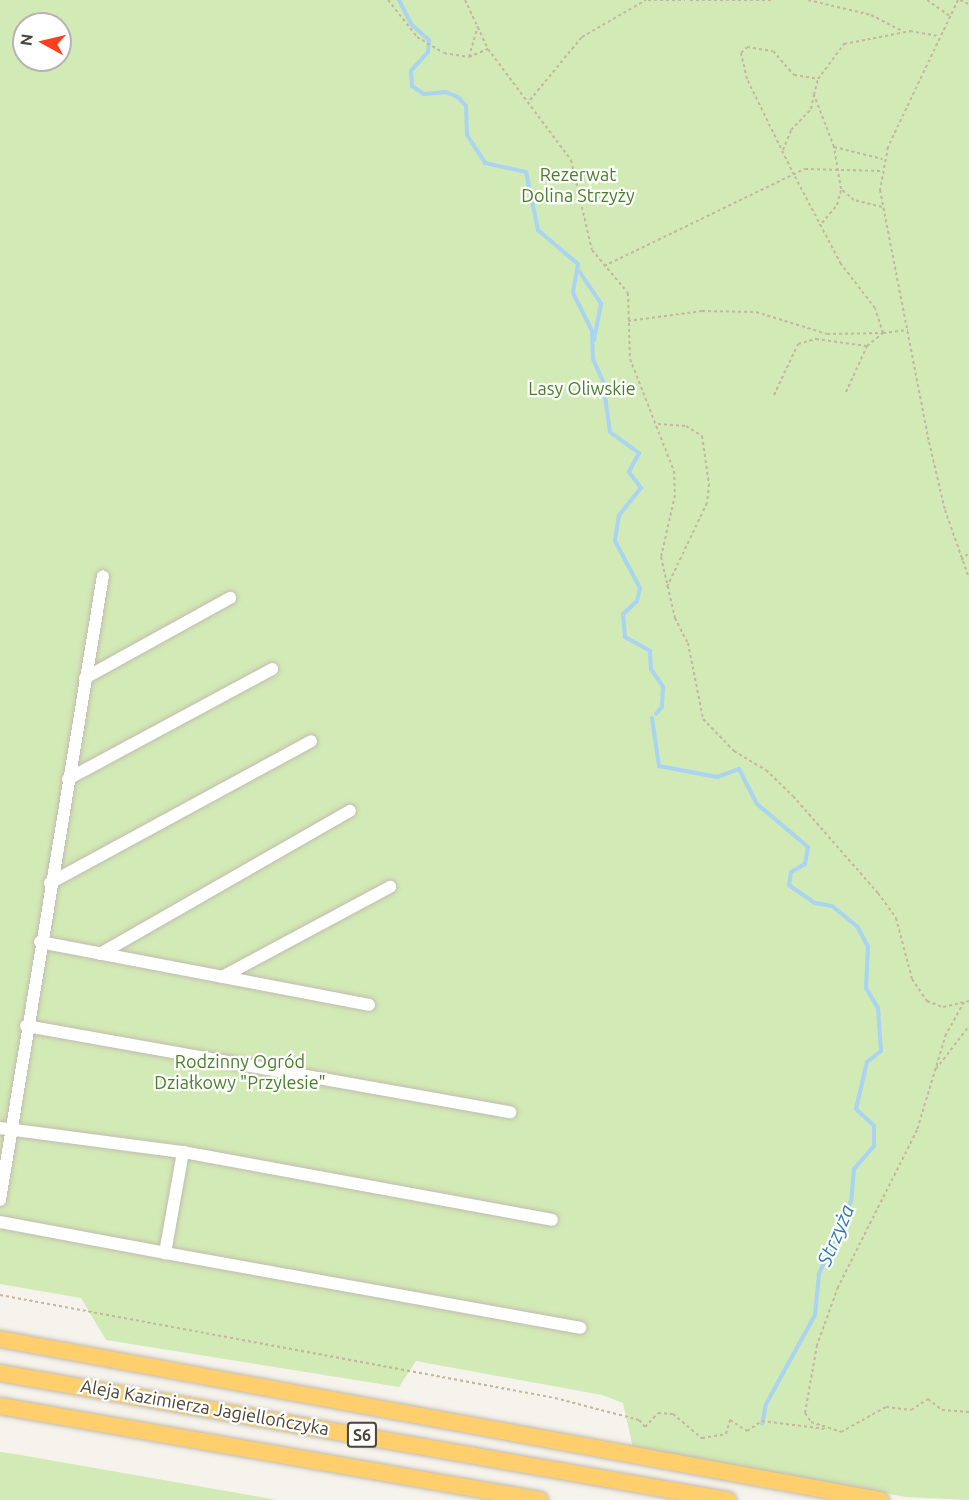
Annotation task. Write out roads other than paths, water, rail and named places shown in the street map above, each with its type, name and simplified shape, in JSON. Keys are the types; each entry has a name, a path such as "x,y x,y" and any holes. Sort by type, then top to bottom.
{"highway":[{"path":"0,1339 880,1500"},
{"name":"Aleja Kazimierza Jagiellończyka","path":"0,1373 729,1500"},
{"name":"Aleja Kazimierza Jagiellończyka","path":"0,1406 540,1500"},
{"path":"464,1486 513,1500"}],"lane":[{"path":"0,1200 4,1128 26,1026 103,576"},
{"path":"85,678 230,598"},
{"path":"68,779 272,669"},
{"path":"50,883 311,741"},
{"path":"100,954 350,811"},
{"path":"222,977 390,888"},
{"path":"40,942 369,1005"},
{"path":"26,1026 510,1112"},
{"path":"4,1128 183,1152 552,1220"},
{"path":"165,1253 183,1152"},
{"path":"0,1222 579,1328"}],"waterway":[{"name":"Strzyża","path":"399,0 411,24 429,40 428,52 411,71 412,86 424,94 446,92 458,97 466,106 467,135 485,163 526,172 538,230 578,264 573,293 592,331 593,359 603,381 610,432 639,453 629,472 641,488 619,515 615,541 640,588 637,601 623,614 625,637 650,651 651,669 663,687 662,707 656,714"},
{"path":"579,271 601,304 594,340"},
{"name":"Strzyża","path":"652,718 659,766 717,777 739,769 757,804 808,847 805,864 791,872 789,885 815,903 832,906 857,926 868,947 866,988 878,1008 881,1051 867,1062 856,1109 874,1126 874,1146 854,1169 851,1201 819,1274 815,1315 766,1404 762,1424"}],"park label":[{"name":"Rezerwat Dolina Strzyży","path":"578,186"},
{"name":"Lasy Oliwskie","path":"582,388"},
{"name":"Rodzinny Ogród Działkowy \"Przylesie\"","path":"240,1072"}]}
